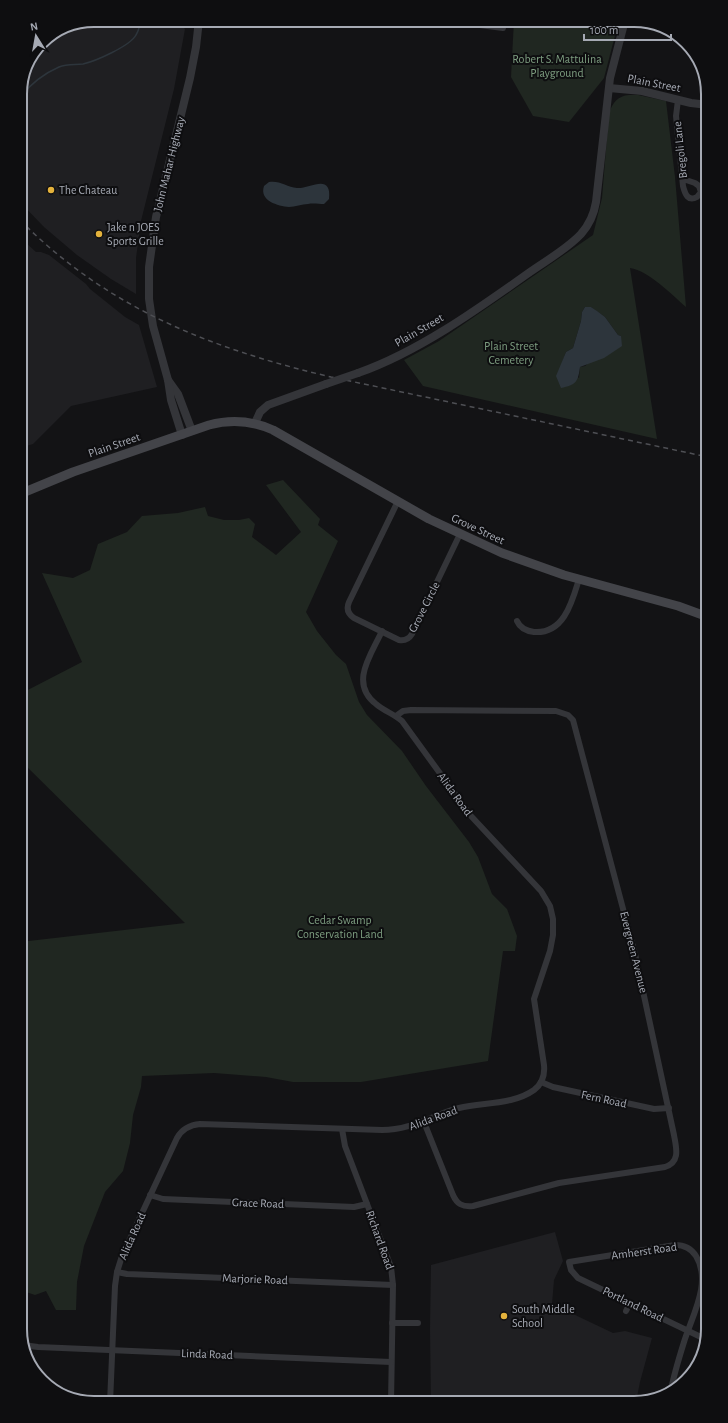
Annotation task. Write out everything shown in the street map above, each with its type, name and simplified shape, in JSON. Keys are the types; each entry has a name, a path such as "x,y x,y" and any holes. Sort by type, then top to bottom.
{"main road":[{"name":"Plain Street","path":"27,491 73,472 214,424 240,421 255,424"},
{"name":"Grove Street","path":"255,424 278,433 398,501 460,534 517,558 579,580 678,606 701,614"}],"street":[{"name":"John Mahar Highway","path":"182,435 170,397 168,380 153,326 149,295 149,275 150,252 154,226 190,78 198,27"},
{"path":"496,27 504,28"},
{"path":"609,88 614,59 623,27"},
{"name":"Plain Street","path":"255,424 260,412 268,405 358,373 394,358 461,319 555,255 574,240 591,219 596,207 609,88 642,91 701,104"},
{"name":"Bregoli Lane","path":"678,100 676,112 683,179 685,193 687,197 690,198 695,198 698,196 700,193 700,188 696,184 683,179"},
{"name":"John Mahar Highway","path":"168,380 178,394 192,431"},
{"name":"Grove Circle","path":"398,501 348,605 348,613 352,617 402,640 411,636 460,534"},
{"path":"516,621 522,628 533,632 544,631 556,626 568,612 579,580"},
{"path":"382,631 363,672 363,686 367,695 375,703 396,716"},
{"name":"Evergreen Avenue","path":"396,716 402,711 411,710 556,711 571,717 635,954 669,1108 677,1152 676,1159 670,1165 559,1183 466,1206 458,1203 452,1195 424,1122"},
{"name":"Alida Road","path":"110,1396 115,1286 117,1272 121,1259 150,1195 177,1138 183,1130 200,1124 395,1130 424,1122 458,1109 521,1097 534,1089 541,1082 544,1073 544,1065 534,999 550,951 553,935 554,919 550,906 541,892 471,816 405,724 396,716"},
{"name":"Fern Road","path":"541,1082 553,1087 654,1110 669,1108"},
{"name":"Richard Road","path":"342,1129 345,1146 390,1263 393,1285 391,1396"},
{"name":"Grace Road","path":"150,1195 163,1200 354,1207 367,1204"},
{"name":"Amherst Road","path":"569,1262 675,1245 683,1245 694,1253 700,1268 701,1283 697,1305 678,1361 673,1384"},
{"name":"Portland Road","path":"569,1262 571,1270 576,1276 700,1336"},
{"name":"Marjorie Road","path":"117,1272 127,1274 393,1285"},
{"path":"626,1312 630,1303"},
{"path":"392,1324 418,1323"},
{"name":"Linda Road","path":"29,1346 392,1362"}],"shaded area":[{"path":"183,27 185,29 174,89 141,221 136,258 136,294 111,279 77,255 44,227 27,209 27,90 32,69 39,56 56,56 57,38 81,28"},
{"path":"269,182 276,182 297,188 323,184 327,186 329,191 329,199 324,204 289,207 275,204 270,202 264,195 264,186"},
{"path":"27,244 36,252 49,255 125,317 139,325 157,387 71,406 33,444 27,446"},
{"path":"585,307 591,307 605,317 618,335 621,336 622,346 604,358 580,367 575,382 570,386 561,388 556,376 566,352 573,348 581,321 582,312"},
{"name":"South Middle School","path":"555,1232 563,1261 554,1280 552,1304 613,1333 625,1331 652,1338 637,1396 431,1396 431,1265"}],"green space":[{"name":"Robert S. Mattulina Playground","path":"514,27 617,27 604,78 569,122 533,116 511,77"},
{"name":"Plain Street Cemetery","path":"629,95 638,95 666,101 675,177 686,307 652,278 630,268 657,439 423,386 404,360 439,341 593,235 602,198 609,113 616,100","holes":["585,307 591,307 605,317 618,335 621,336 585,366 580,367 579,378 562,363 566,352 573,348 581,321 582,312"]},
{"name":"Cedar Swamp Conservation Land","path":"283,480 320,519 318,525 338,541 306,612 317,631 336,655 346,664 359,702 367,715 402,751 426,786 469,842 478,857 492,894 507,909 517,936 515,951 503,951 488,1061 361,1082 293,1082 266,1077 214,1073 142,1076 141,1087 133,1115 130,1143 123,1171 105,1192 84,1246 77,1282 76,1310 56,1310 46,1291 35,1295 27,1292 27,941 185,923 27,767 27,690 82,662 42,573 73,578 90,570 98,544 127,532 142,516 178,513 205,507 208,516 224,520 249,518 255,524 252,537 276,555 301,532 266,485"}],"waterway":[{"path":"27,89 48,73 59,67 65,65 83,64 120,48 133,39 139,27"}],"railway":[{"path":"27,226 54,251 89,278 126,301 164,321 245,353 287,366 331,377 701,456"}],"place":[{"name":"The Chateau","path":"51,190"},
{"name":"Jake n JOES Sports Grille","path":"99,234"},
{"name":"South Middle School","path":"504,1316"}]}
